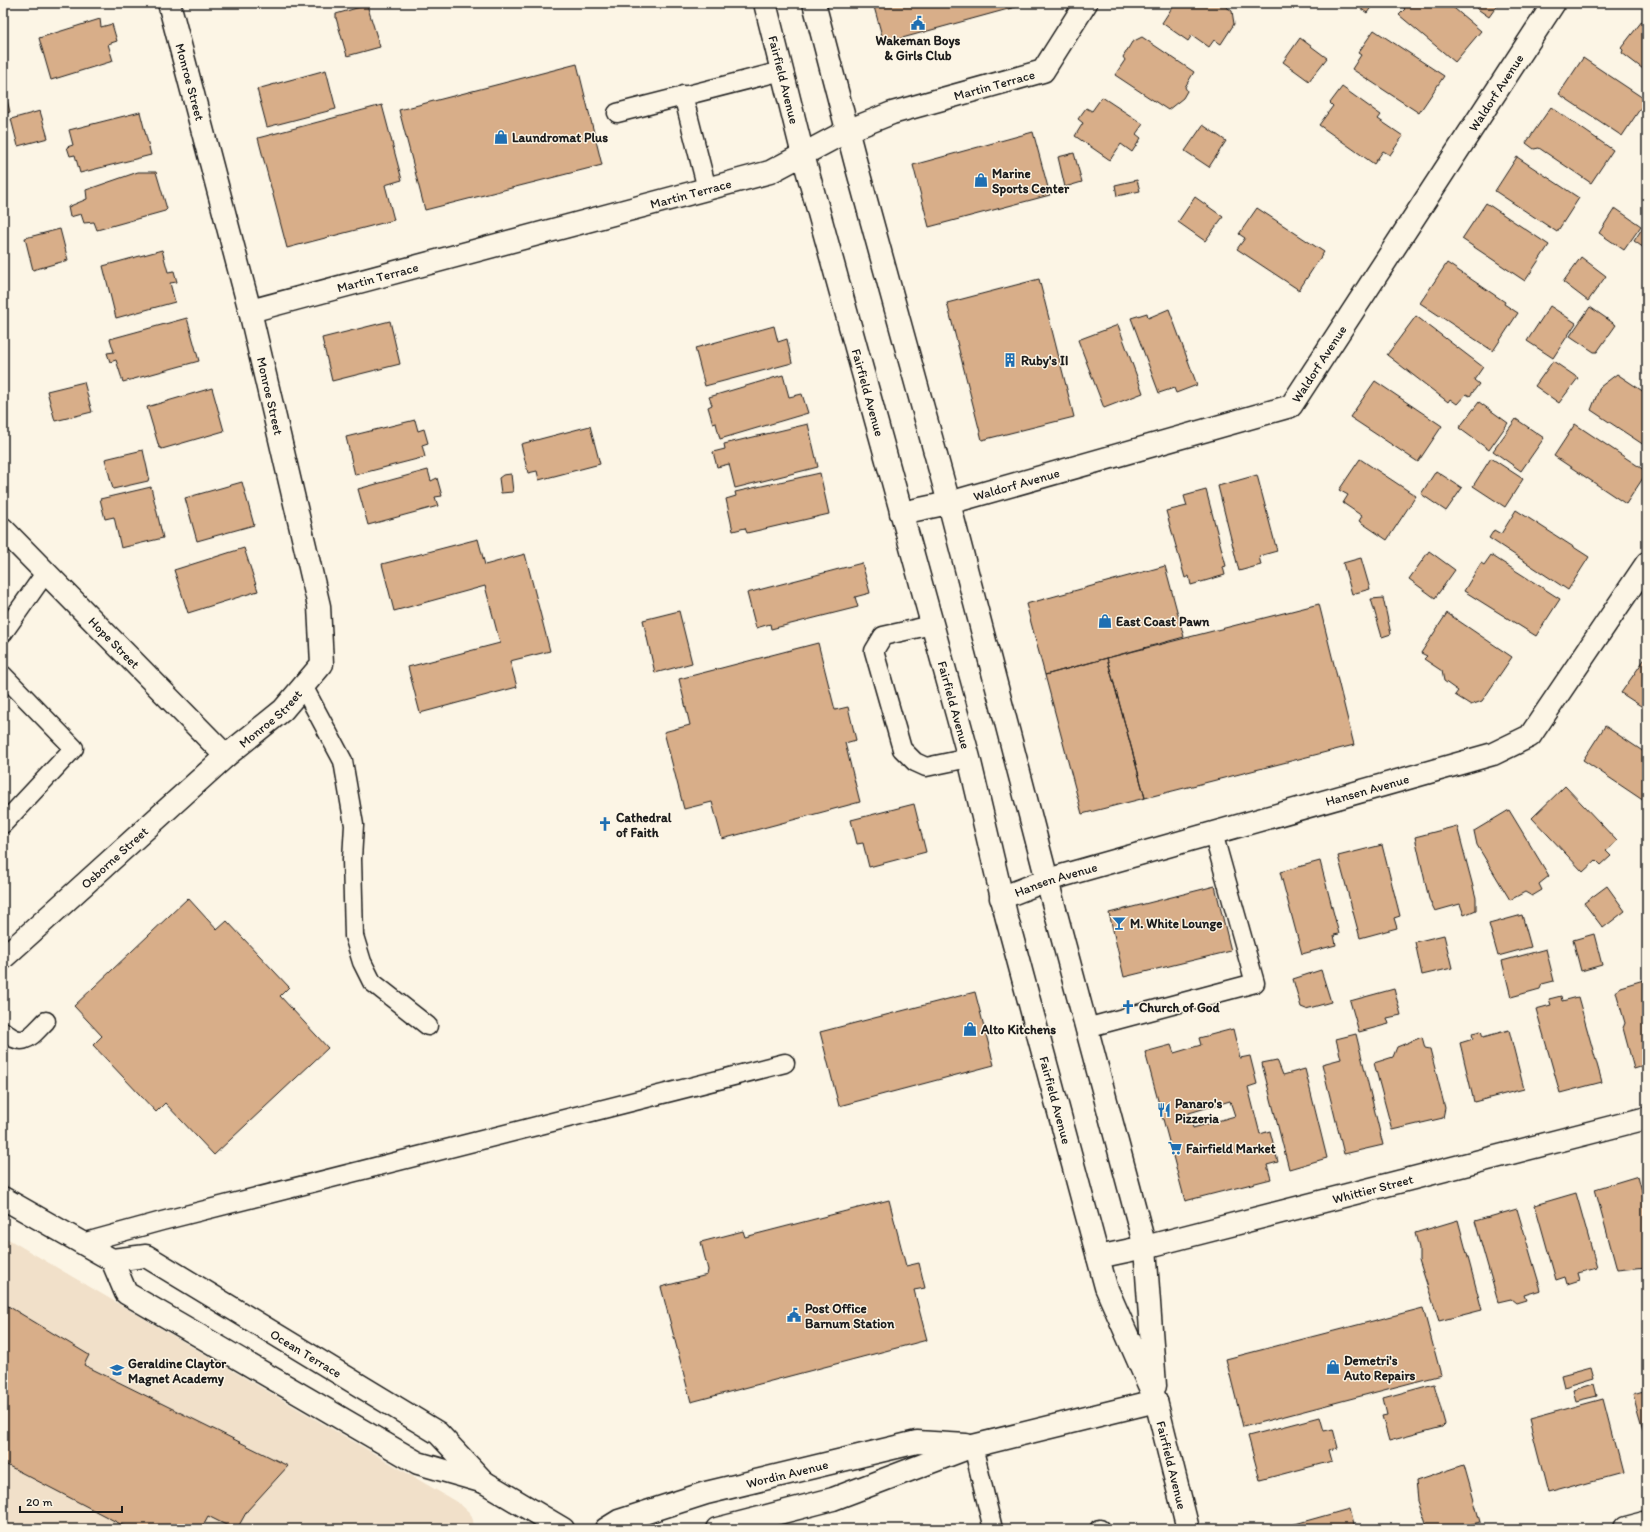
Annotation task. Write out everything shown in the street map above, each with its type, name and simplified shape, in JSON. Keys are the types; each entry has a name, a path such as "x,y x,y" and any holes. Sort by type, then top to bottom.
{"street":[{"name":"Monroe Street","path":"169,3 250,311 319,606 322,664 283,710 226,756"},
{"name":"Fairfield Avenue","path":"765,3 803,155 969,758 1001,898 1106,1287 1156,1401 1188,1529"},
{"name":"Fairfield Avenue","path":"814,3 847,131 949,503 1047,880 1145,1247 1156,1401"},
{"name":"Martin Terrace","path":"250,311 770,172 847,131 892,113 1043,71 1086,3"},
{"name":"Waldorf Avenue","path":"901,513 949,503 1291,406 1554,3"},
{"name":"Hope Street","path":"3,529 226,756"},
{"name":"Hansen Avenue","path":"1001,898 1047,880 1493,754 1530,736 1647,563"},
{"name":"Osborne Street","path":"3,958 226,756"},
{"name":"Whittier Street","path":"1098,1257 1145,1247 1647,1118"},
{"path":"3,1198 112,1260"},
{"name":"Ocean Terrace","path":"484,1482 438,1433 146,1256 112,1260 126,1293 418,1463 484,1482 563,1529"},
{"name":"Wordin Avenue","path":"717,1529 833,1499 973,1446 1156,1401"},
{"name":"Wordin Avenue","path":"606,1529 619,1521 706,1493 917,1442 973,1446"},
{"path":"1624,1529 1647,1523"}],"lane":[{"path":"617,112 782,71"},
{"path":"683,95 707,188"},
{"path":"3,633 46,572"},
{"path":"932,625 883,636 874,651 902,749 915,762 926,767 969,758"},
{"path":"3,675 74,748 3,824"},
{"path":"303,686 343,761 354,825 352,860 354,936 362,962 372,982 428,1026"},
{"path":"1086,1028 1255,983 1213,833"},
{"path":"3,1031 11,1038 20,1041 29,1038 46,1021"},
{"path":"82,1243 162,1221 786,1063"},
{"path":"973,1446 993,1529"}],"shaded area":[{"name":"Geraldine Claytor Magnet Academy","path":"3,1236 460,1504 470,1513 473,1520 474,1529 3,1529"}],"building":[{"name":"Wakeman Boys & Girls Club","path":"873,3 1030,3 884,43"},
{"path":"1175,3 1221,3 1232,11 1234,24 1221,44 1214,40 1209,47 1192,35 1188,41 1162,23"},
{"path":"1353,3 1374,3 1367,13"},
{"path":"1399,3 1448,3 1481,31 1455,62 1399,15 1405,9"},
{"path":"1469,3 1499,3 1489,17"},
{"path":"367,5 380,47 347,56 336,14"},
{"path":"1646,16 1647,72 1622,53 1623,50 1621,48"},
{"path":"100,19 101,27 112,24 117,41 108,44 113,61 51,80 39,38"},
{"path":"1374,30 1444,76 1419,113 1352,69 1361,55 1358,53"},
{"path":"1142,37 1194,72 1185,87 1187,91 1183,98 1168,110 1115,75 1125,60 1123,57 1132,42"},
{"path":"1300,38 1327,58 1309,81 1283,62"},
{"path":"1583,58 1646,100 1622,136 1559,94"},
{"name":"Laundromat Plus","path":"577,64 602,165 425,210 399,110"},
{"path":"326,70 336,109 267,127 257,89"},
{"path":"3,83 10,112 3,114"},
{"path":"1342,87 1381,115 1378,119 1403,136 1390,155 1383,151 1374,164 1319,125 1333,106 1330,103"},
{"path":"1102,97 1143,124 1136,134 1141,138 1132,152 1121,144 1110,160 1075,136 1083,123 1078,119 1086,108 1092,111"},
{"path":"382,105 402,180 385,185 394,220 287,248 258,138"},
{"path":"1551,107 1613,150 1591,183 1539,148 1534,149 1526,143"},
{"path":"40,111 48,138 18,146 11,119"},
{"path":"140,112 151,155 80,173 75,155 70,156 67,147 73,145 69,130"},
{"path":"1203,125 1226,141 1209,167 1185,151"},
{"name":"Marine Sports Center","path":"1033,132 1050,195 929,227 913,165"},
{"path":"1074,153 1082,182 1065,187 1058,157"},
{"path":"1517,157 1579,198 1557,232 1495,191"},
{"path":"138,172 156,172 167,209 165,211 97,230 94,222 84,223 81,214 70,217 68,207 87,199 86,190"},
{"path":"1137,180 1140,191 1117,196 1115,185"},
{"path":"1195,197 1223,217 1205,241 1178,222"},
{"path":"1486,203 1549,245 1525,281 1462,239"},
{"path":"1257,208 1324,252 1299,290 1237,249 1245,238 1239,234"},
{"path":"1615,208 1641,226 1624,250 1599,233"},
{"path":"1647,221 1647,250 1634,241"},
{"path":"60,229 68,260 33,270 25,238"},
{"path":"162,250 168,272 174,271 177,282 170,283 175,302 116,318 103,266"},
{"path":"1581,257 1606,276 1588,301 1563,282"},
{"path":"1447,263 1505,302 1504,304 1518,313 1493,351 1420,303"},
{"name":"Ruby's II","path":"1039,279 1074,417 982,440 947,303"},
{"path":"1550,306 1576,323 1553,358 1527,341"},
{"path":"1590,307 1616,325 1597,352 1594,352 1570,336"},
{"path":"1169,309 1197,385 1176,393 1174,388 1159,393 1131,318 1147,313 1148,318"},
{"path":"1416,316 1483,367 1474,380 1479,384 1470,396 1466,394 1457,404 1450,399 1448,402 1387,355"},
{"path":"187,318 199,361 123,382 116,360 110,362 107,353 114,352 110,339"},
{"path":"390,321 400,364 332,381 322,338"},
{"path":"1118,325 1143,393 1104,408 1078,340"},
{"path":"774,326 778,342 787,339 792,363 705,386 695,348"},
{"path":"1553,361 1578,378 1559,403 1535,386"},
{"path":"1617,374 1647,394 1647,447 1591,410 1600,387"},
{"path":"783,375 789,397 802,394 808,413 720,439 716,423 713,424 708,407 712,405 709,397"},
{"path":"1375,381 1442,426 1418,462 1350,417"},
{"path":"84,382 92,412 55,421 47,391"},
{"path":"212,388 224,431 162,449 159,447 147,407"},
{"path":"1479,402 1508,423 1489,450 1459,428"},
{"path":"1516,419 1544,438 1521,471 1493,451"},
{"path":"415,420 418,431 424,429 428,443 422,445 425,457 355,475 346,437"},
{"path":"808,424 818,467 735,488 729,464 717,467 713,452 725,449 724,444"},
{"path":"1575,424 1647,472 1626,504 1554,456"},
{"path":"590,426 600,464 539,480 537,471 528,473 521,444"},
{"path":"143,450 149,477 148,481 113,489 105,459"},
{"path":"1491,458 1523,479 1505,507 1473,486"},
{"path":"1360,459 1416,496 1387,540 1359,521 1362,516 1343,503 1348,495 1339,490"},
{"path":"428,470 431,481 437,478 442,496 435,497 438,506 368,525 358,489"},
{"path":"1436,471 1462,488 1446,511 1421,494"},
{"path":"820,473 829,514 747,533 745,528 733,531 726,499 736,496 735,492"},
{"path":"511,474 513,492 501,493 499,478 503,475"},
{"path":"1257,475 1277,551 1259,556 1261,565 1239,571 1218,486"},
{"path":"242,482 254,525 197,541 185,498"},
{"path":"151,487 163,538 121,548 114,517 105,519 100,499"},
{"path":"1206,490 1226,566 1223,567 1225,575 1191,585 1189,576 1185,578 1166,511 1187,506 1184,496"},
{"path":"1516,510 1589,557 1568,590 1489,538 1494,530 1501,534"},
{"path":"478,539 485,565 525,554 550,651 510,661 517,687 420,713 408,667 500,643 485,586 394,611 382,564"},
{"path":"244,548 258,591 188,613 174,570"},
{"path":"1429,551 1455,570 1435,598 1409,579"},
{"path":"1491,555 1560,599 1536,636 1464,591 1481,563 1484,565"},
{"path":"1361,558 1370,589 1352,594 1343,563"},
{"path":"862,563 870,593 855,597 858,607 771,629 770,624 756,628 747,593"},
{"name":"East Coast Pawn","path":"1165,566 1184,637 1045,675 1026,604"},
{"path":"1383,598 1391,634 1382,637 1371,599"},
{"path":"1319,604 1354,745 1145,798 1107,658"},
{"path":"679,611 692,663 655,673 643,620"},
{"path":"1447,613 1512,657 1482,701 1471,705 1455,695 1458,691 1444,681 1442,671 1424,659 1427,656 1421,653"},
{"path":"818,643 835,710 848,707 856,740 845,743 860,802 722,839 712,802 684,809 664,732 690,725 679,679"},
{"path":"1646,657 1647,658 1647,710 1621,693"},
{"path":"1107,658 1145,798 1082,814 1045,675"},
{"path":"1605,726 1647,754 1647,803 1583,760"},
{"path":"1565,786 1617,841 1606,851 1611,856 1601,865 1596,860 1583,872 1532,818"},
{"path":"914,804 926,852 869,867 863,843 857,844 851,820"},
{"path":"1509,810 1549,876 1539,884 1542,890 1532,896 1525,892 1510,900 1477,845 1474,831"},
{"path":"1457,826 1476,898 1476,910 1464,915 1460,904 1435,911 1429,899 1415,837"},
{"path":"1382,845 1400,916 1394,918 1397,928 1360,938 1338,856"},
{"path":"1320,861 1339,934 1334,935 1336,945 1302,954 1280,872"},
{"path":"1215,886 1231,951 1124,977 1109,913"},
{"path":"1607,886 1625,911 1603,928 1584,903"},
{"path":"188,898 217,930 227,921 289,987 280,996 328,1048 214,1155 165,1103 156,1112 93,1045 102,1036 74,1006"},
{"path":"1522,915 1531,947 1498,956 1489,924"},
{"path":"1594,934 1602,965 1581,971 1573,940"},
{"path":"1444,935 1452,968 1422,975 1415,942"},
{"path":"1546,949 1554,981 1542,984 1540,989 1511,997 1502,961"},
{"path":"1321,970 1331,1002 1306,1009 1301,1007 1293,979"},
{"path":"1647,979 1647,1065 1634,1069 1623,1028 1625,1023 1616,992 1620,987"},
{"path":"1394,989 1401,1015 1387,1018 1389,1024 1359,1032 1350,1001"},
{"path":"975,992 994,1065 839,1106 820,1032"},
{"path":"1561,996 1562,1001 1578,997 1602,1082 1560,1093 1536,1009 1551,1005 1549,999"},
{"path":"1233,1029 1240,1058 1250,1056 1257,1084 1248,1087 1260,1134 1270,1131 1278,1162 1267,1165 1271,1179 1185,1201 1145,1052 1171,1045 1174,1053 1201,1045 1199,1038","holes":["1230,1101 1235,1116 1193,1128 1189,1113"]},
{"path":"1509,1030 1524,1089 1474,1102 1460,1043 1473,1039 1472,1033 1481,1031 1483,1037"},
{"path":"1356,1034 1383,1145 1344,1154 1322,1064 1341,1059 1336,1039"},
{"path":"1422,1037 1425,1048 1430,1049 1445,1108 1443,1118 1392,1130 1374,1063 1393,1057 1397,1047"},
{"path":"1277,1060 1283,1075 1305,1069 1327,1158 1289,1169 1262,1063"},
{"path":"1638,1176 1647,1210 1646,1267 1617,1270 1595,1189"},
{"path":"1576,1193 1597,1268 1578,1273 1580,1280 1567,1284 1565,1277 1556,1280 1535,1205"},
{"name":"Post Office Barnum Station","path":"889,1200 906,1266 919,1263 925,1288 914,1290 927,1340 691,1402 661,1287 707,1275 708,1270 701,1242 743,1231 745,1237"},
{"path":"1517,1209 1541,1290 1524,1295 1526,1300 1516,1303 1511,1299 1498,1302 1475,1221"},
{"path":"1458,1220 1482,1310 1439,1321 1419,1260 1419,1248 1415,1233"},
{"path":"3,1303 89,1355 84,1365 288,1466 247,1511 237,1529 234,1529 208,1516 201,1529 130,1529 3,1463"},
{"name":"Demetri's Auto Repairs","path":"1423,1308 1441,1375 1243,1427 1226,1359"},
{"path":"1591,1367 1594,1378 1564,1387 1561,1375"},
{"path":"1434,1384 1445,1424 1442,1427 1389,1441 1382,1416 1387,1415 1383,1398"},
{"path":"1594,1384 1597,1396 1576,1401 1573,1390"},
{"path":"1647,1391 1647,1444 1633,1395"},
{"path":"1603,1399 1622,1473 1548,1493 1529,1419"},
{"path":"1320,1417 1324,1431 1333,1429 1338,1448 1329,1450 1332,1461 1260,1480 1248,1436"},
{"path":"1464,1465 1480,1522 1453,1529 1428,1529 1418,1501 1416,1481"},
{"path":"1349,1509 1354,1529 1277,1529"}],"place":[{"name":"Wakeman Boys & Girls Club","path":"918,23"},
{"name":"Laundromat Plus","path":"501,137"},
{"name":"Marine Sports Center","path":"981,180"},
{"name":"Ruby's II","path":"1010,360"},
{"name":"East Coast Pawn","path":"1105,621"},
{"name":"Cathedral of Faith","path":"605,824"},
{"name":"M. White Lounge","path":"1119,923"},
{"name":"Church of God","path":"1128,1007"},
{"name":"Alto Kitchens","path":"970,1029"},
{"name":"Panaro's Pizzeria","path":"1164,1110"},
{"name":"Fairfield Market","path":"1175,1148"},
{"name":"Post Office Barnum Station","path":"794,1315"},
{"name":"Demetri's Auto Repairs","path":"1333,1367"},
{"name":"Geraldine Claytor Magnet Academy","path":"117,1370"}]}
